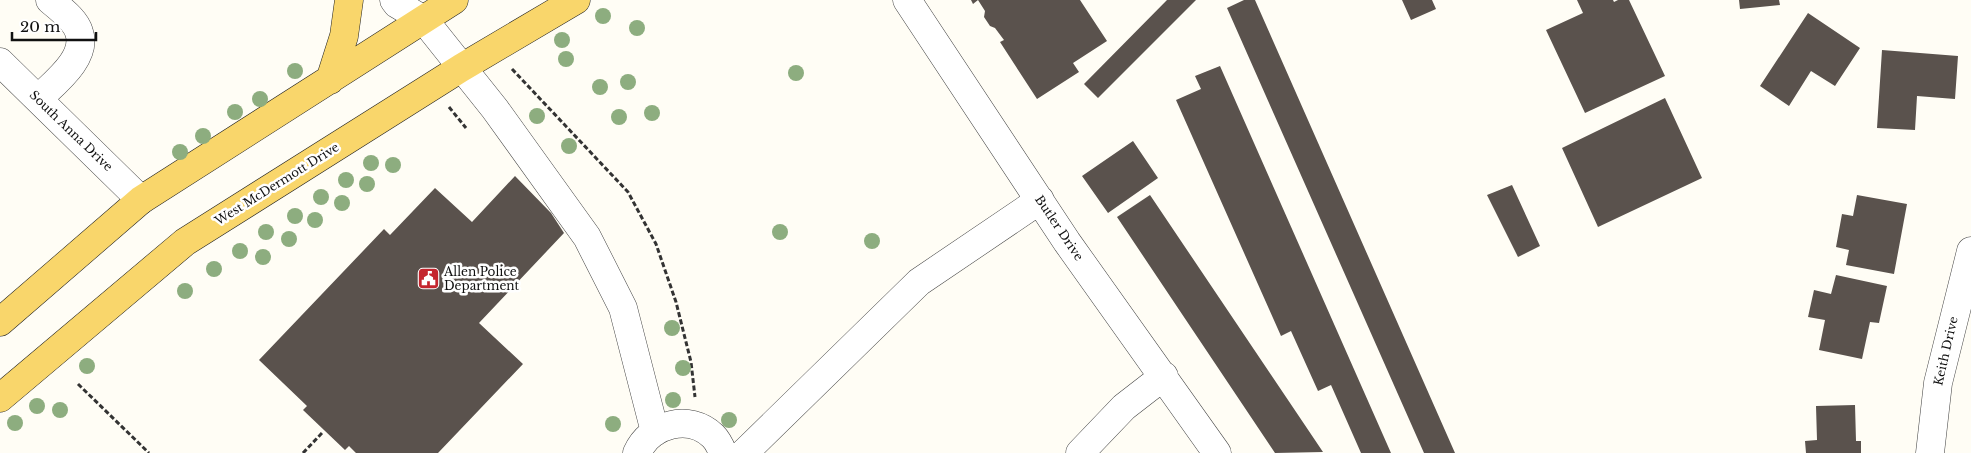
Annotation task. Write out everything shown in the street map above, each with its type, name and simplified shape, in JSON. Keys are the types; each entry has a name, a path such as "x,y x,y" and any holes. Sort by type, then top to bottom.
{"main road":[{"path":"330,80 344,36 349,0"},
{"path":"0,322 141,200 330,80 424,10 454,0"},
{"name":"West McDermott Drive","path":"0,398 185,242 461,68 576,0"}],"street":[{"path":"38,99 72,64 80,50 79,32 73,22 50,0"},
{"path":"394,0 397,4 424,10 461,68 495,109 586,237 623,308 655,432"},
{"name":"Butler Drive","path":"907,0 1040,200 1215,452"},
{"name":"South Anna Drive","path":"0,62 141,200"},
{"path":"744,453 919,282 1040,200"},
{"name":"Keith Drive","path":"1930,453 1938,382 1971,251"},
{"path":"1080,453 1124,407 1164,376"},
{"path":"637,453 648,436 663,426 681,423 698,427 713,437 723,453"}],"path":[{"path":"494,49 628,192 656,244 676,302 691,362 698,427"},
{"path":"78,384 149,453"},
{"path":"302,453 322,434"}],"building":[{"path":"978,0 1080,0 1107,41 1073,63 1079,72 1037,99 1000,42 1004,40 984,17 985,11"},
{"path":"1167,0 1196,0 1098,98 1084,84"},
{"path":"1244,0 1255,0 1455,453 1424,453 1227,8"},
{"path":"1402,0 1432,0 1436,9 1411,20"},
{"path":"1577,0 1613,0 1614,2 1629,0 1665,76 1585,113 1546,30 1583,13"},
{"path":"1739,0 1779,0 1780,5 1740,9"},
{"path":"1808,13 1860,48 1835,86 1811,71 1789,106 1760,86"},
{"path":"1882,50 1958,56 1955,99 1917,96 1915,130 1877,128"},
{"path":"1220,66 1391,453 1361,453 1331,385 1318,391 1291,331 1281,336 1176,100 1201,89 1195,76"},
{"path":"1665,98 1702,178 1598,227 1562,148"},
{"path":"1133,141 1158,178 1108,213 1082,176"},
{"name":"Allen Police Department","path":"515,176 551,213 564,233 479,323 523,364 438,453 356,453 349,446 345,450 303,410 307,406 259,360 384,229 390,235 435,188 472,222"},
{"path":"1512,185 1540,246 1518,257 1487,195"},
{"path":"1150,195 1323,452 1275,453 1117,217"},
{"path":"1857,195 1907,204 1894,274 1846,265 1849,250 1836,247 1842,214 1853,216"},
{"path":"1836,275 1887,286 1879,323 1870,322 1862,359 1819,350 1825,320 1808,317 1814,290 1831,294"},
{"path":"1855,405 1856,441 1861,441 1861,453 1806,453 1805,441 1817,440 1816,406"}],"place":[{"name":"Allen Police Department","path":"428,279"}]}
